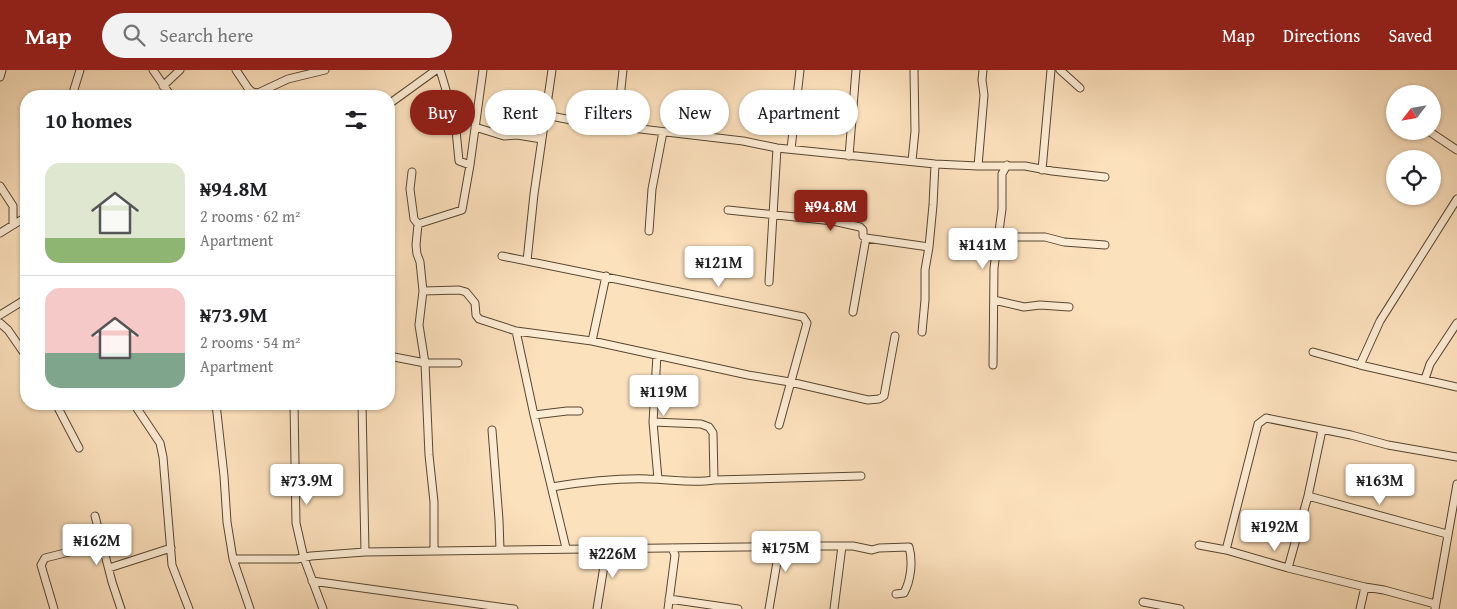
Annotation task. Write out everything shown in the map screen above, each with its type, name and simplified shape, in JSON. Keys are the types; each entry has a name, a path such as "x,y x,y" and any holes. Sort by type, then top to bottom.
{"street":[{"path":"0,77 2,70"},
{"path":"74,90 80,70"},
{"path":"153,70 166,90"},
{"path":"163,86 180,70"},
{"path":"236,70 250,90"},
{"path":"264,90 288,79 325,70"},
{"path":"395,100 436,70"},
{"path":"440,70 455,120 459,161 470,165"},
{"path":"483,70 475,127 504,136 517,135 542,138"},
{"path":"549,90 552,70"},
{"path":"621,90 623,70"},
{"path":"791,149 800,70"},
{"path":"850,156 856,70"},
{"path":"912,161 915,131 914,70"},
{"path":"978,166 984,95 983,70"},
{"path":"1042,170 1051,70"},
{"path":"1060,70 1080,88"},
{"path":"418,224 462,210 474,135"},
{"path":"527,261 543,135"},
{"path":"649,232 652,189 661,135"},
{"path":"686,135 850,156 935,164 1007,165 1105,177"},
{"path":"1441,139 1457,150"},
{"path":"769,282 778,148"},
{"path":"922,332 925,270 929,247 935,164"},
{"path":"996,165 1002,174"},
{"path":"993,365 994,268 1002,209 1002,174 1007,165"},
{"path":"412,172 410,189 414,219 418,224 416,245 423,291 419,325 425,363 429,455 434,502 434,551"},
{"path":"0,186 13,206 20,212"},
{"path":"1360,365 1380,320 1457,199"},
{"path":"13,206 13,225"},
{"path":"728,210 833,221 860,227 863,230 863,236 866,238 853,312"},
{"path":"0,233 20,221"},
{"path":"999,234 1045,237 1064,242 1105,245"},
{"path":"866,238 929,247"},
{"path":"502,256 803,317 807,323 779,425"},
{"path":"592,342 606,276"},
{"path":"423,291 460,290 466,292 475,303 476,314 480,319 516,331 592,342 790,382 868,400 884,396 895,336"},
{"path":"994,300 1024,307 1040,305 1069,307"},
{"path":"0,315 20,303"},
{"path":"0,323 8,330 20,347"},
{"path":"1425,379 1430,364 1457,323"},
{"path":"516,331 566,548"},
{"path":"1312,352 1457,387"},
{"path":"657,355 653,422 658,479"},
{"path":"395,357 425,363 458,363"},
{"path":"59,410 80,448"},
{"path":"138,410 160,443 163,457 172,565 189,609"},
{"path":"217,410 232,559 250,609"},
{"path":"294,410 296,523 304,558 322,609"},
{"path":"362,410 365,552"},
{"path":"534,415 579,411"},
{"path":"1226,550 1258,424 1266,418 1351,435 1388,445 1457,457"},
{"path":"653,422 709,426 713,433 714,480"},
{"path":"492,430 500,550"},
{"path":"1288,568 1308,496 1322,430"},
{"path":"552,487 599,480 658,479 702,482 714,480 861,476"},
{"path":"1198,544 1288,568 1384,590 1435,606 1457,484"},
{"path":"1308,496 1448,534"},
{"path":"95,516 101,544 121,609"},
{"path":"54,609 41,565 42,561 45,558 101,544"},
{"path":"769,546 775,552 777,562 770,609"},
{"path":"834,609 842,546"},
{"path":"232,559 304,558 365,552 566,548 853,546 872,550 909,547 910,566 907,588 904,593 896,594"},
{"path":"109,568 171,548"},
{"path":"597,609 604,566 603,548"},
{"path":"668,609 674,555 672,548"},
{"path":"312,581 514,609"},
{"path":"1360,609 1365,587"},
{"path":"669,599 738,609"},
{"path":"1143,602 1180,609"}]}
